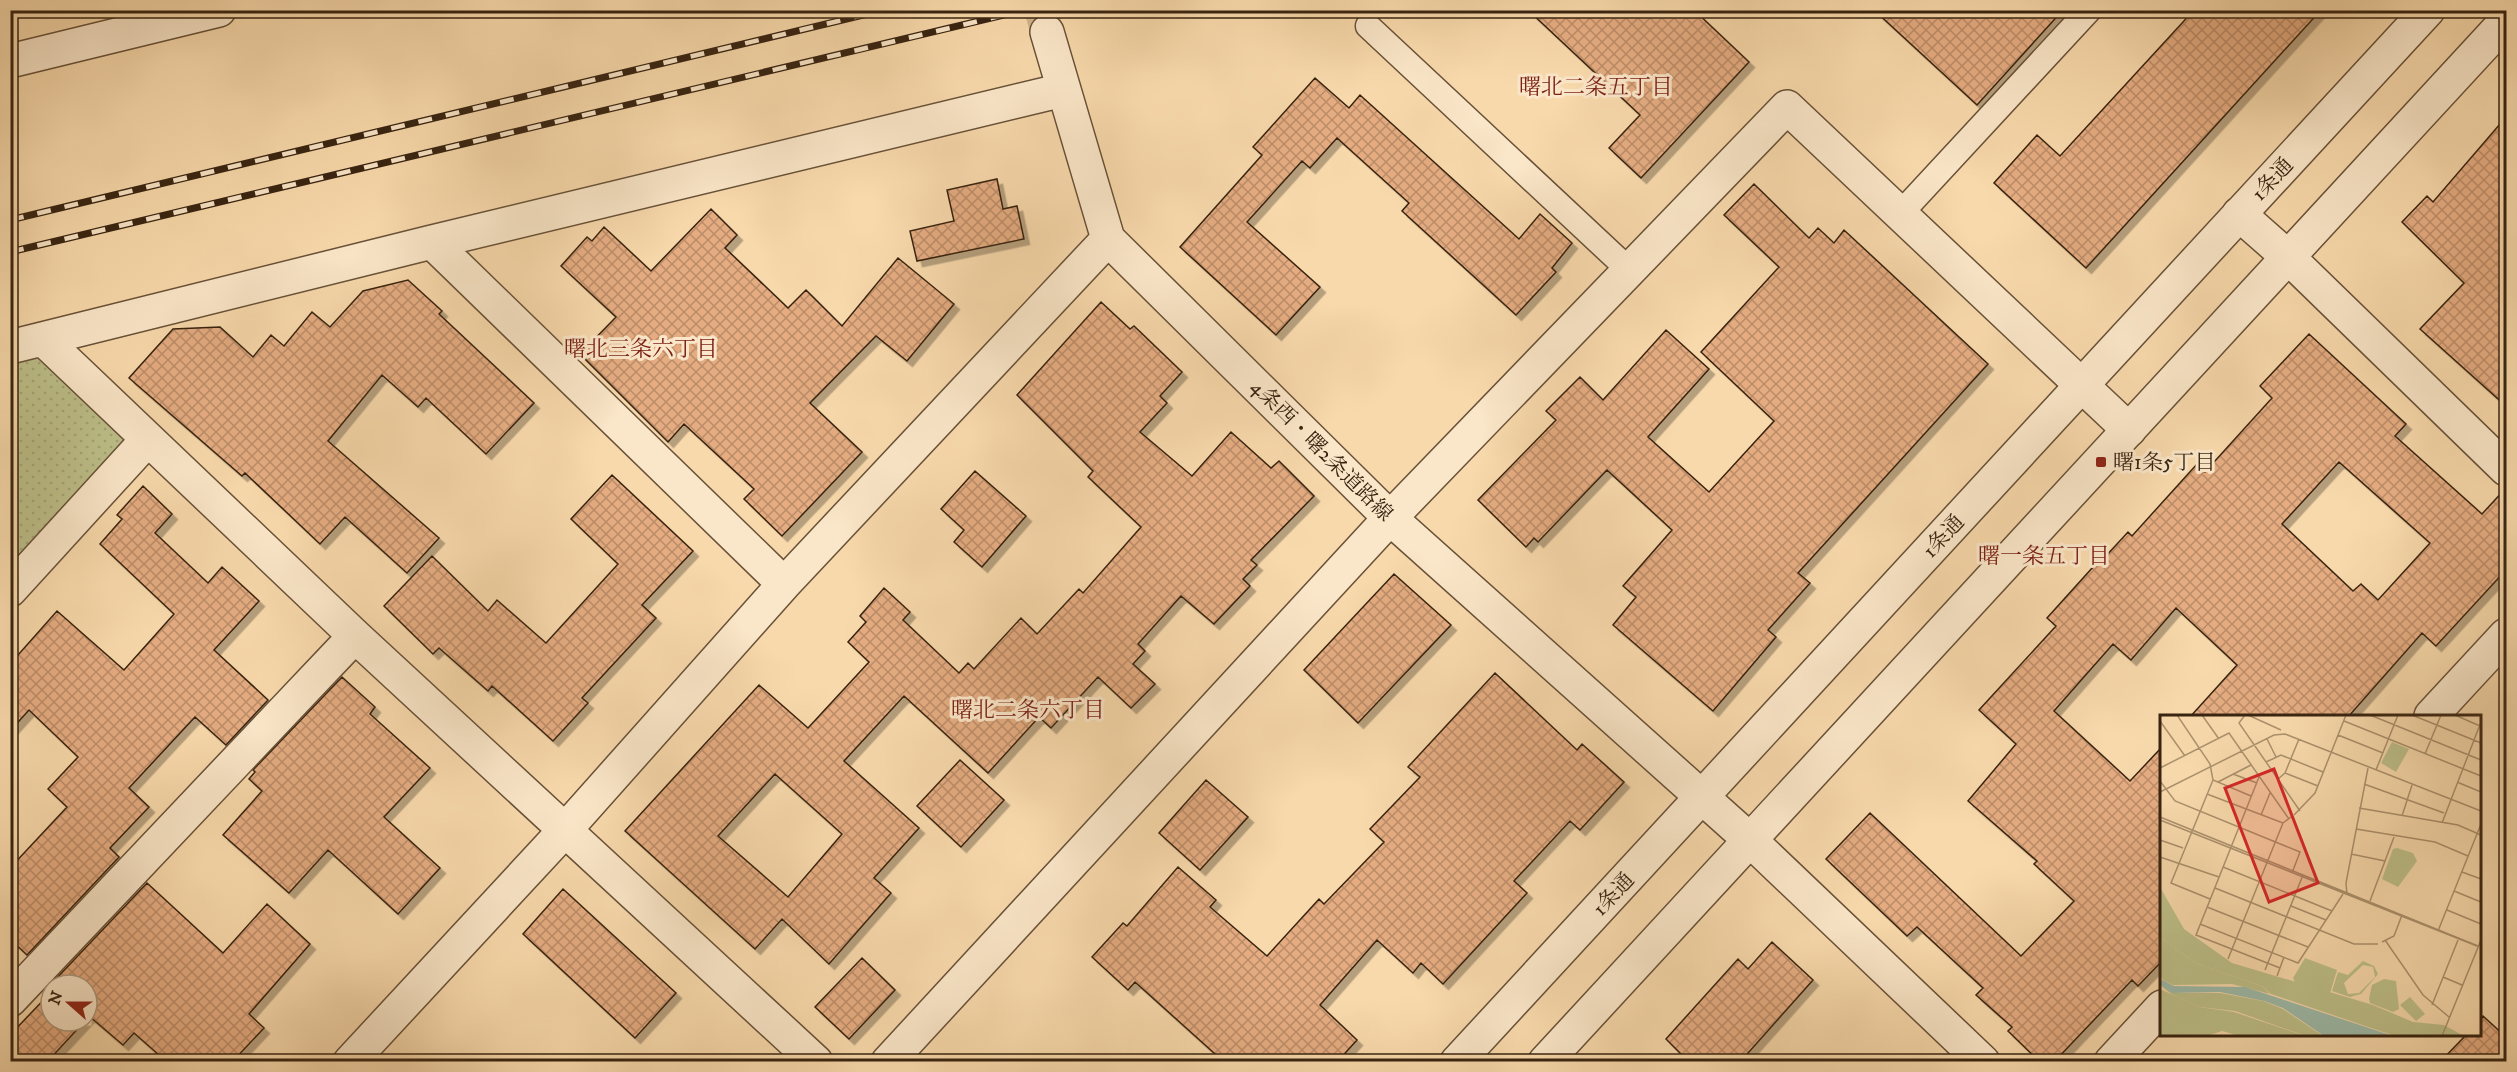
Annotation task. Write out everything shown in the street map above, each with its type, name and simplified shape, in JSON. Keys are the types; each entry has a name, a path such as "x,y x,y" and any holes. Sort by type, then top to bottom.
{"street":[{"path":"10,61 219,10"},
{"name":"1条通","path":"1457,1062 2428,10"},
{"path":"1545,1062 2506,21"},
{"name":"4条西・曙2条道路線","path":"1047,32 1108,239 1390,518 1750,841 1983,1062"},
{"path":"10,347 432,242 1063,90"},
{"path":"888,1062 1390,518 1787,107 2129,430"},
{"path":"2239,214 2289,258 2506,469"},
{"path":"350,1062 566,829 784,584 1108,239"},
{"path":"432,242 784,584"},
{"path":"43,339 355,636 816,1062"},
{"path":"10,590 148,439"},
{"path":"2433,715 2506,635"},
{"path":"10,1000 355,636"},
{"path":"2110,1062 2160,1009"}],"lane":[{"path":"1900,214 2089,10"},
{"path":"1368,26 1629,270"}],"green space":[{"path":"43,339 148,439 10,590 10,347"}],"building":[{"path":"1528,10 1694,10 1749,62 1641,178 1609,148 1640,115"},
{"path":"1874,10 2063,10 1977,105"},
{"path":"2194,10 2321,10 2086,268 1994,183 2037,135 2060,156"},
{"path":"1315,78 1349,108 1360,95 1519,239 1540,214 1572,243 1552,268 1556,272 1516,315 1402,211 1409,203 1337,138 1310,168 1302,161 1247,222 1320,287 1276,335 1180,247 1262,155 1253,147"},
{"path":"2506,117 2506,406 2420,329 2464,283 2402,222 2427,196 2433,202"},
{"path":"997,179 1003,209 1017,206 1024,239 917,261 910,231 954,221 947,190"},
{"path":"1754,184 1809,238 1818,228 1834,243 1844,230 1988,364 1798,573 1810,583 1768,630 1776,637 1713,711 1613,625 1636,597 1623,586 1672,530 1607,470 1538,542 1534,538 1526,547 1478,500 1556,420 1546,411 1580,377 1603,400 1666,330 1709,369 1648,437 1709,492 1774,421 1701,352 1779,267 1724,215"},
{"path":"711,209 737,235 725,248 788,308 806,290 842,326 898,258 954,304 907,361 876,336 810,403 862,452 782,536 744,499 754,489 684,424 668,442 580,354 616,317 561,266 587,237 592,241 604,227 651,271"},
{"path":"408,280 442,311 439,314 534,403 486,454 426,398 418,407 382,375 328,441 439,538 407,573 345,517 320,544 245,473 242,476 129,378 173,329 220,327 253,357 271,335 284,346 312,312 330,327 363,291"},
{"path":"1101,302 1130,329 1134,326 1182,372 1160,396 1167,403 1140,432 1192,476 1231,432 1271,468 1279,461 1314,496 1251,560 1257,565 1243,579 1250,586 1214,624 1181,596 1138,644 1145,651 1133,664 1155,684 1131,708 1098,677 1051,728 1039,717 988,773 904,696 844,761 919,828 874,878 891,893 829,964 782,919 755,949 625,831 759,685 808,728 869,662 848,642 866,622 860,616 884,588 910,612 903,620 959,673 968,663 974,669 1021,618 1037,634 1079,589 1083,593 1141,527 1088,477 1093,471 1017,395","holes":["775,774 842,834 788,897 718,836"]},
{"path":"2309,334 2406,424 2395,436 2482,514 2506,488 2506,570 2436,646 2422,633 2350,715 2192,715 2237,665 2176,608 2131,660 2113,644 2054,711 2130,781 2160,749 2160,963 2138,986 2132,980 2054,1062 2040,1062 2008,1031 2012,1027 1976,995 1983,988 1917,927 1907,936 1826,859 1870,813 2021,956 2074,901 2034,864 2037,861 1968,801 2016,744 1979,710 2056,626 2047,618 2103,556 2105,557 2128,532 2132,536 2197,464 2205,472 2272,398 2260,386","holes":["2339,462 2430,543 2378,600 2361,584 2353,591 2282,524"]},
{"path":"975,471 1026,516 982,567 954,542 964,530 941,509"},
{"path":"612,475 693,551 642,605 656,618 582,698 588,703 553,741 492,686 488,691 439,648 433,654 384,606 432,556 488,611 497,600 546,643 618,564 571,519"},
{"path":"143,486 172,514 155,533 208,583 222,567 259,601 214,650 268,700 226,745 195,717 129,788 149,807 110,848 119,857 27,955 10,939 10,868 67,807 48,789 78,757 29,710 10,731 10,664 57,611 124,670 174,614 100,544 122,519 117,515"},
{"path":"1394,574 1451,625 1358,723 1304,670"},
{"path":"1495,673 1577,750 1582,744 1624,782 1580,830 1570,821 1514,881 1527,893 1443,984 1421,963 1413,973 1377,940 1320,1005 1357,1040 1337,1062 1224,1062 1135,982 1128,990 1092,957 1123,923 1127,926 1178,867 1216,900 1210,907 1267,956 1319,899 1324,904 1384,842 1370,829 1420,777 1408,767"},
{"path":"342,677 375,707 370,714 430,768 384,817 440,868 398,914 328,850 289,893 223,835 262,791 249,779 255,772 253,770"},
{"path":"960,760 1004,800 961,847 917,806"},
{"path":"1206,780 1248,817 1200,870 1159,833"},
{"path":"147,883 223,953 267,904 310,944 249,1014 264,1028 232,1062 167,1062 134,1033 123,1045 99,1025 99,973 62,973"},
{"path":"563,889 676,993 635,1038 523,934"},
{"path":"1772,942 1813,980 1740,1062 1689,1062 1666,1039 1738,959 1748,969"},
{"path":"862,958 895,990 849,1039 815,1007"},
{"path":"39,1005 39,1033 74,1033 47,1062 21,1062 10,1052 10,1035"},
{"path":"2483,1016 2506,1037 2506,1062 2440,1062 2465,1036 2481,1036"}],"tunnel":[{"path":"1041,10 1047,32"}],"railway":[{"path":"10,220 884,10"},
{"path":"10,252 1025,10"}],"place":[{"name":"曙1条5丁目","path":"2101,462"}],"district":[{"name":"曙北二条五丁目","path":"1596,86"},
{"name":"曙北三条六丁目","path":"641,348"},
{"name":"曙一条五丁目","path":"2044,555"},
{"name":"曙北二条六丁目","path":"1028,709"}]}
